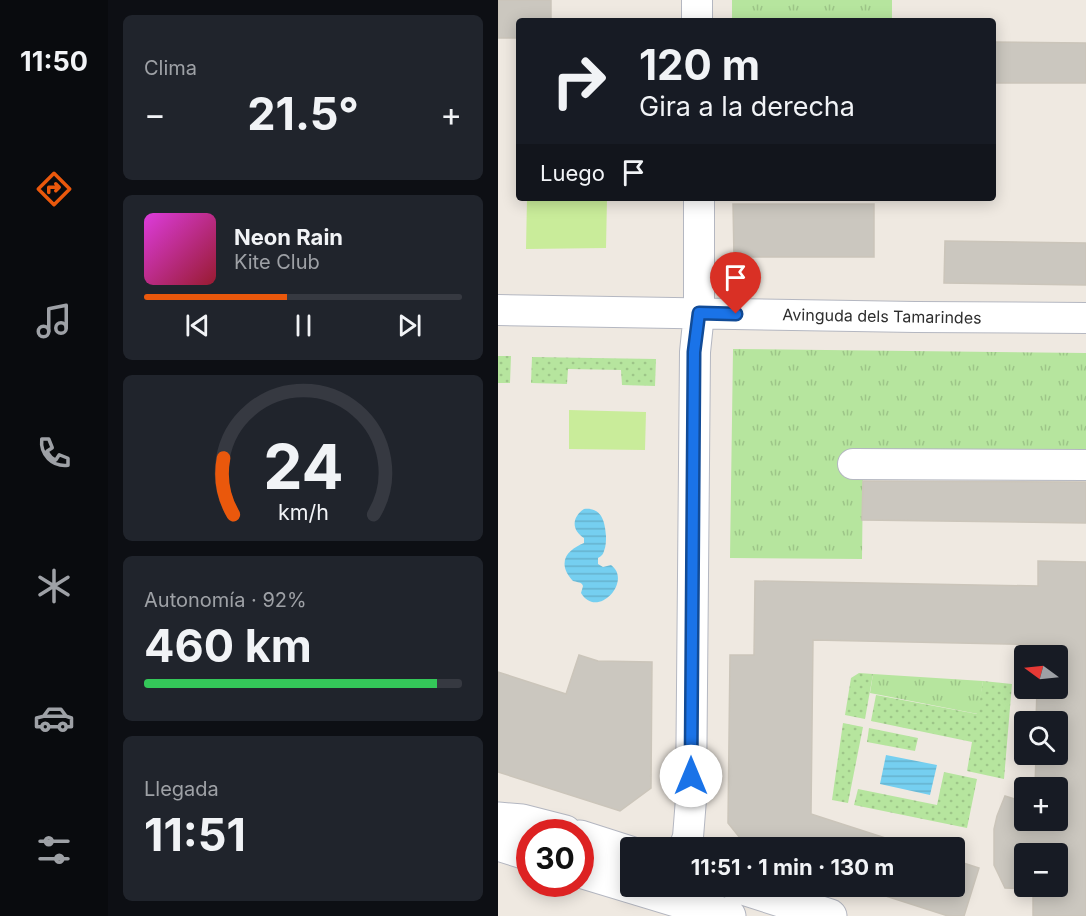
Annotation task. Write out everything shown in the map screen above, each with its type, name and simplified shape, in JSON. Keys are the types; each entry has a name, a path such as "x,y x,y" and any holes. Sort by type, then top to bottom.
{"street":[{"path":"697,0 697,18"},
{"path":"688,837 691,798 694,352 699,313 699,201"},
{"name":"Avinguda dels Tamarindes","path":"498,309 1086,318"},
{"path":"853,464 1086,465"},
{"path":"498,819 516,820"},
{"path":"594,841 620,850"},
{"path":"498,844 516,850"},
{"path":"594,875 620,882"},
{"path":"671,897 729,916"},
{"path":"771,897 830,916"}],"green space":[{"path":"732,0 892,0 892,18 732,18"},
{"path":"527,201 607,201 606,248 526,249"},
{"path":"733,349 1086,353 1086,476 863,474 862,559 730,558"},
{"path":"498,356 511,356 510,383 498,383"},
{"path":"532,357 656,359 655,386 622,385 621,370 568,369 567,384 531,383"},
{"path":"569,410 646,412 645,450 569,449"},
{"path":"859,673 873,674 865,719 845,715 851,678"},
{"path":"873,674 983,681 978,714 870,693"},
{"path":"983,681 1012,684 1004,779 967,771 972,742 871,721 876,695 977,714"},
{"path":"843,723 863,727 848,803 832,800"},
{"path":"869,728 918,738 915,751 867,742"},
{"path":"944,772 977,779 967,828 854,805 858,789 937,805"}],"water":[{"path":"584,509 595,510 599,513 605,526 606,542 603,554 598,558 598,564 603,567 611,565 617,572 618,580 615,588 610,595 596,602 588,600 581,593 582,584 573,581 565,567 568,554 584,543 584,538 575,527 575,520"},
{"path":"886,755 937,765 930,795 880,784"}],"building":[{"path":"498,0 551,0 551,18 516,18 516,38 498,38"},
{"path":"996,42 1086,43 1086,83 996,83"},
{"path":"733,204 874,204 874,257 734,257"},
{"path":"945,241 1086,243 1086,285 944,283"},
{"path":"863,481 1086,482 1086,523 862,520"},
{"path":"1038,561 1086,562 1086,916 1033,916 1033,897 1068,897 1068,843 1014,843 1014,888 1005,888 994,865 994,829 1005,796 1014,799 1014,831 1068,831 1068,777 1035,777 1036,765 1068,765 1068,711 1036,711 1037,699 1068,699 1068,645 813,640 811,814 882,837 739,837 728,823 730,655 754,655 755,581 1038,586"},
{"path":"579,655 598,661 652,662 651,788 620,811 498,772 498,672 566,694"},
{"path":"965,864 979,868 964,916 948,916 889,897 965,897"}],"route":[{"path":"691,776 694,352 699,313 736,314"}]}
